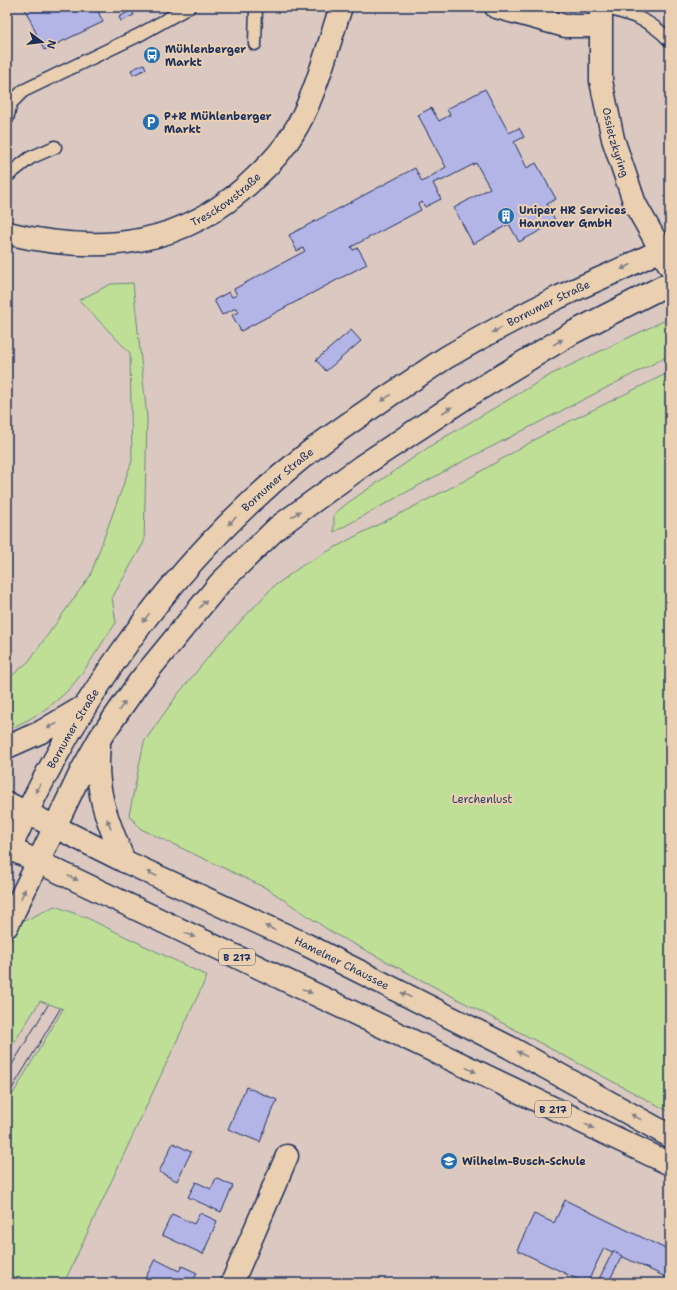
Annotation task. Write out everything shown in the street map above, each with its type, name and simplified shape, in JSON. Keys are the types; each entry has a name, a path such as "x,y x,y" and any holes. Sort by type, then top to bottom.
{"main road":[{"name":"Tresckowstraße","path":"7,233 70,244 109,244 156,237 178,231 208,216 242,191 271,162 293,134 309,101 340,7"},
{"path":"496,7 565,26 601,13"},
{"name":"Ossietzkyring","path":"601,13 601,81 613,139 635,204 667,254"},
{"name":"Bornumer Straße","path":"8,851 16,808 45,774 85,706 148,616 192,562 224,528 303,458 358,416 447,357 556,299 667,254"},
{"path":"7,926 71,790 100,738 139,682 220,583 278,527 362,466 471,394 572,333 670,283"},
{"path":"7,747 40,732 85,706"},
{"path":"100,738 97,765 99,793 124,861"},
{"name":"Hamelner Chaussee","path":"16,808 124,861 312,948 509,1047 670,1136"},
{"name":"B 217","path":"8,851 38,862 670,1164"},
{"path":"232,1283 287,1156"}],"lane":[{"path":"7,119 12,103 23,90 139,35 189,7"},
{"path":"255,44 256,7"},
{"path":"601,13 630,14 648,22 670,41"},
{"path":"7,176 30,158 55,147"}],"green space":[{"path":"133,283 147,418 144,542 112,598 116,623 81,674 62,696 48,707 24,722 7,730 7,680 29,661 90,576 132,461 130,353 79,300 111,284"},
{"path":"670,318 670,355 456,465 334,532 334,514 435,443 552,374"},
{"name":"Lerchenlust","path":"670,372 670,1112 333,933 268,889 141,829 129,815 144,742 178,694 220,643 273,587 303,565 354,537 464,481 550,431"},
{"path":"55,906 87,918 207,976 64,1283 7,1283 7,1104 63,1009 40,1001 7,1054 7,948 20,923"}],"building":[{"path":"24,7 96,7 103,22 44,50"},
{"path":"132,10 134,15 121,21 119,17"},
{"path":"144,64 146,69 133,75 131,70"},
{"name":"Uniper HR Services Hannover GmbH","path":"485,89 509,133 519,128 524,137 514,142 527,168 536,163 556,199 547,204 556,222 519,242 509,224 473,244 454,208 490,188 476,163 441,181 440,180 433,183 441,199 425,207 422,202 418,204 421,210 351,247 353,250 358,248 367,264 241,331 232,315 239,312 236,308 222,315 214,300 229,292 232,297 237,295 234,289 305,251 303,248 297,251 289,235 415,168 422,182 446,167 418,115 431,108 439,121 450,115 447,109"},
{"path":"351,330 361,341 326,371 316,360"},
{"path":"246,1087 277,1100 260,1142 228,1129"},
{"path":"173,1143 191,1152 177,1181 159,1172"},
{"path":"216,1178 233,1186 221,1212 188,1197 196,1182 211,1189"},
{"path":"565,1200 670,1251 670,1279 604,1248 587,1283 585,1283 517,1250 534,1214 554,1223"},
{"path":"200,1213 217,1221 203,1254 162,1235 172,1214 194,1224"},
{"path":"613,1251 622,1256 608,1283 597,1283"},
{"path":"155,1259 179,1271 182,1266 197,1273 192,1283 148,1283 144,1281"}],"tram line":[{"path":"7,1073 48,1005"},
{"path":"7,1097 60,1009"}],"place":[{"name":"Mühlenberger Markt","path":"152,55"},
{"name":"P+R Mühlenberger Markt","path":"151,122"},
{"name":"Uniper HR Services Hannover GmbH","path":"506,216"},
{"name":"Wilhelm-Busch-Schule","path":"449,1161"}]}
